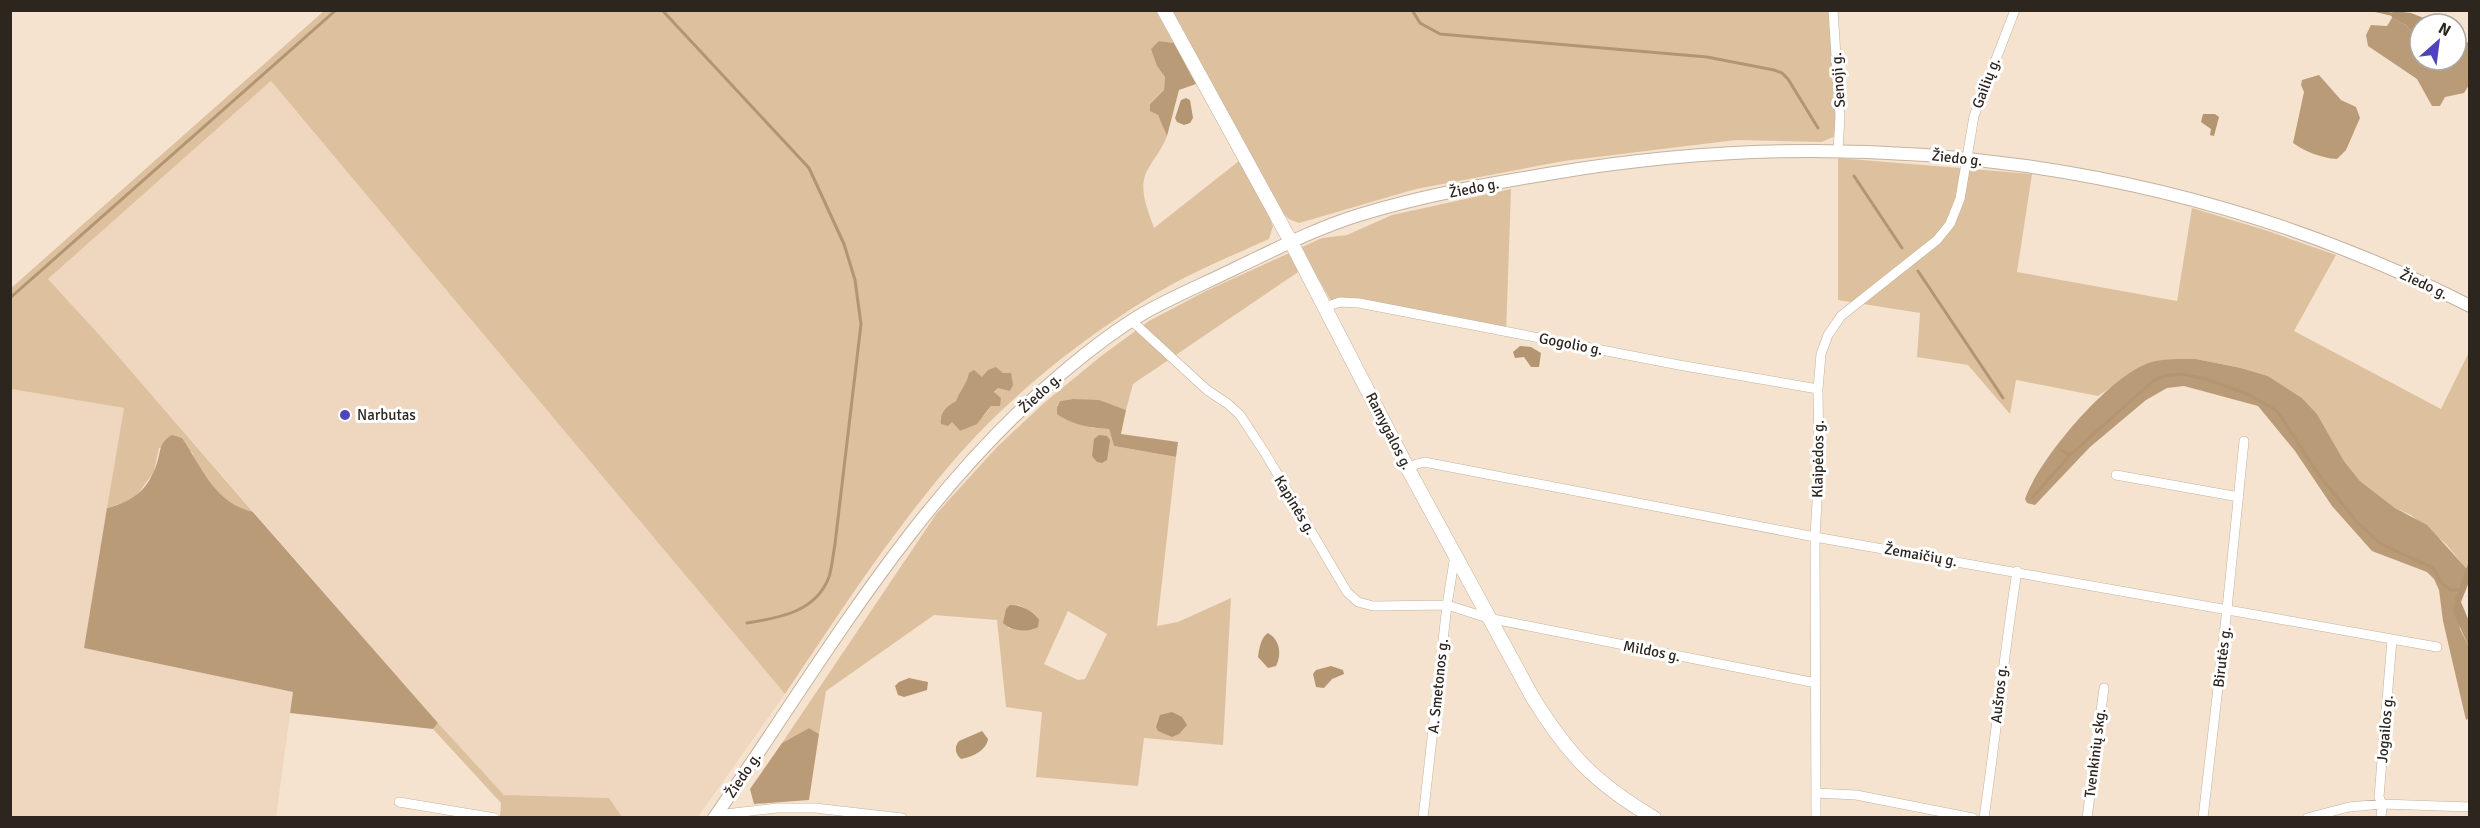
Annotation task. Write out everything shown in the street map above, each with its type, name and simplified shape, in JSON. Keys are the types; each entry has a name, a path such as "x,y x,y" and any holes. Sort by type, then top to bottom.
{"main road":[{"name":"Ramygalos g.","path":"1164,10 1291,242 1488,618 1555,734 1582,766 1607,787 1654,818"}],"street":[{"name":"Senoji g.","path":"1833,10 1840,117 1838,150"},
{"name":"Gailių g.","path":"1966,159 1974,116 2015,10"},
{"name":"Žiedo g.","path":"715,816 878,579 941,494 999,429 1063,372 1132,321 1291,242 1356,216 1429,197 1617,162 1741,151 1838,150 1966,159 2063,171 2205,203 2312,237 2367,258 2469,306"},
{"name":"Klaipėdos g.","path":"1816,818 1815,537 1819,465 1818,389 1821,354 1834,324 1841,316 1945,232 1956,211 1966,159"},
{"name":"Gogolio g.","path":"1325,307 1340,302 1359,303 1668,363 1818,389"},
{"name":"Kapinės g.","path":"1132,321 1207,390 1240,415 1347,592 1358,602 1373,606 1447,605 1488,618"},
{"name":"Birutės g.","path":"2203,818 2228,609 2244,441"},
{"name":"Žemaičių g.","path":"1407,466 1424,462 1815,537 2437,647"},
{"path":"2116,475 2239,497"},
{"name":"A. Smetonos g.","path":"1423,818 1447,605 1455,555"},
{"name":"Aušros g.","path":"1984,818 2003,658 2017,571"},
{"name":"Mildos g.","path":"1488,618 1816,683"},
{"name":"Jogailos g.","path":"2381,818 2382,804 2379,796 2392,639"},
{"name":"Tvenkinių skg.","path":"2087,818 2104,688"},
{"path":"1816,793 1856,795 1973,818"},
{"path":"399,802 495,818"},
{"path":"2307,818 2349,807 2382,804 2469,807"},
{"path":"715,816 777,808 814,813 902,818"}],"shaded area":[{"path":"325,10 1156,11 1174,43 1159,41 1157,66 1165,77 1164,90 1150,104 1161,120 1167,136 1148,169 1143,183 1143,191 1154,228 1239,161 1273,226 1269,239 1176,282 1097,332 1048,369 981,430 913,510 869,570 785,694 271,81 48,279 253,512 243,511 231,505 205,476 192,452 159,448 154,472 134,499 107,508 124,408 11,389 10,289","holes":["982,378 998,388 992,404 982,418 960,431 952,422 940,419 969,384"]},
{"path":"1171,11 1829,11 1836,117 1835,136 1822,142 1736,140 1564,161 1416,189 1299,223 1289,219 1282,212"},
{"path":"2395,11 2408,13 2408,28 2392,18 2391,13"},
{"path":"2392,18 2408,28 2408,72 2468,72 2469,42 2469,85 2464,93 2445,97 2440,106 2432,106 2417,79 2368,46 2366,35 2371,25 2387,26"},
{"path":"1159,41 1174,43 1196,84 1179,90 1167,136 1158,115 1150,111 1150,104 1164,90 1165,77 1157,66 1151,49"},
{"path":"2319,75 2341,100 2356,107 2360,118 2346,150 2337,159 2314,154 2293,143 2304,92 2301,85 2302,80"},
{"name":"Narbutas","path":"271,81 785,694 698,817 622,817 609,798 504,795 48,279"},
{"path":"1186,98 1190,100 1193,118 1190,123 1184,125 1177,122 1175,118 1181,100"},
{"path":"2203,114 2215,114 2219,117 2214,136 2210,135 2211,129 2201,122"},
{"path":"1838,158 2032,174 2017,272 2177,301 2192,208 2336,255 2294,331 2441,409 2469,352 2470,562 2467,569 2446,544 2411,515 2395,508 2360,481 2344,461 2317,414 2302,398 2268,376 2196,359 2144,365 2098,396 2016,380 2010,414 1968,365 1917,357 1920,313 1838,300"},
{"path":"1511,189 1506,335 1357,306 1335,308 1310,264 1133,384 1126,410 1085,400 1060,401 1057,406 1057,414 1093,428 1109,429 1114,446 1176,457 1157,626 1178,622 1231,598 1223,745 1144,738 1138,786 1036,777 1042,712 1006,707 997,620 934,615 826,691 819,734 809,728 782,743 937,513 997,447 1044,403 1149,321 1206,291 1322,238 1347,235 1392,215","holes":["1018,605 1028,610 1033,630 1008,628","1068,611 1107,634 1085,679 1078,680 1044,664"]},
{"path":"1520,346 1531,347 1541,353 1539,367 1531,367 1524,357 1515,358 1513,352"},
{"path":"2196,359 2268,376 2302,398 2317,414 2344,461 2360,481 2395,508 2427,525 2467,569 2456,594 2460,629 2469,647 2469,718 2466,720 2443,621 2439,590 2434,579 2427,572 2372,551 2332,506 2295,451 2258,406 2184,386 2167,388 2146,400 2090,447 2035,505 2027,503 2025,499 2044,463 2076,422 2112,386 2130,373 2152,362"},
{"path":"996,367 1003,373 1011,373 1013,385 1010,391 998,388 994,392 1001,398 1000,406 991,406 977,424 960,431 952,422 948,426 941,424 942,413 956,401 969,373 974,370 982,377 988,370"},
{"path":"10,389 124,408 84,648 293,692 276,817 11,817"},
{"path":"1099,400 1126,410 1121,434 1178,442 1176,457 1114,446 1109,429 1082,425 1057,414 1060,401"},
{"path":"172,435 182,438 210,482 228,501 253,512 438,723 433,729 290,713 293,692 84,648 107,508 125,502 139,493 153,472 163,444"},
{"path":"1099,435 1107,436 1110,440 1107,460 1102,463 1097,462 1092,456 1094,439"},
{"path":"2469,562 2469,582 2461,602 2469,621 2469,647 2453,612 2456,594"},
{"path":"1010,605 1030,611 1039,620 1038,627 1025,630 1006,626 1003,623 1006,609"},
{"path":"1268,633 1275,639 1279,652 1276,666 1268,668 1258,657 1262,640"},
{"path":"1331,666 1343,670 1344,674 1332,679 1324,688 1316,687 1313,674 1316,670"},
{"path":"909,678 928,682 927,690 904,697 898,695 895,686"},
{"path":"1172,712 1182,717 1187,725 1179,734 1172,737 1158,731 1156,727 1160,715"},
{"path":"438,723 504,795 609,798 622,817 500,817 501,803 433,729"},
{"path":"809,728 819,734 809,800 754,804 750,789 782,743"},
{"path":"982,731 988,739 984,747 974,755 961,759 956,750 959,741"}],"waterway":[{"path":"10,298 336,10"},
{"path":"662,10 809,168 844,244 855,280 861,324 835,544 829,577 823,589 806,606 771,619 747,623"},
{"path":"1412,10 1420,23 1440,34 1707,57 1774,70 1782,73 1788,79 1818,128"},
{"path":"2373,10 2395,15"},
{"path":"1854,176 1902,248"},
{"path":"1918,271 2003,398"},
{"path":"2032,498 2070,455 2153,381 2164,376 2181,374 2206,379 2250,395 2277,411 2319,475 2356,521 2381,544 2433,568 2441,582 2450,590 2461,590"},
{"path":"2061,450 2070,455"}],"place":[{"name":"Narbutas","path":"345,415"}]}
